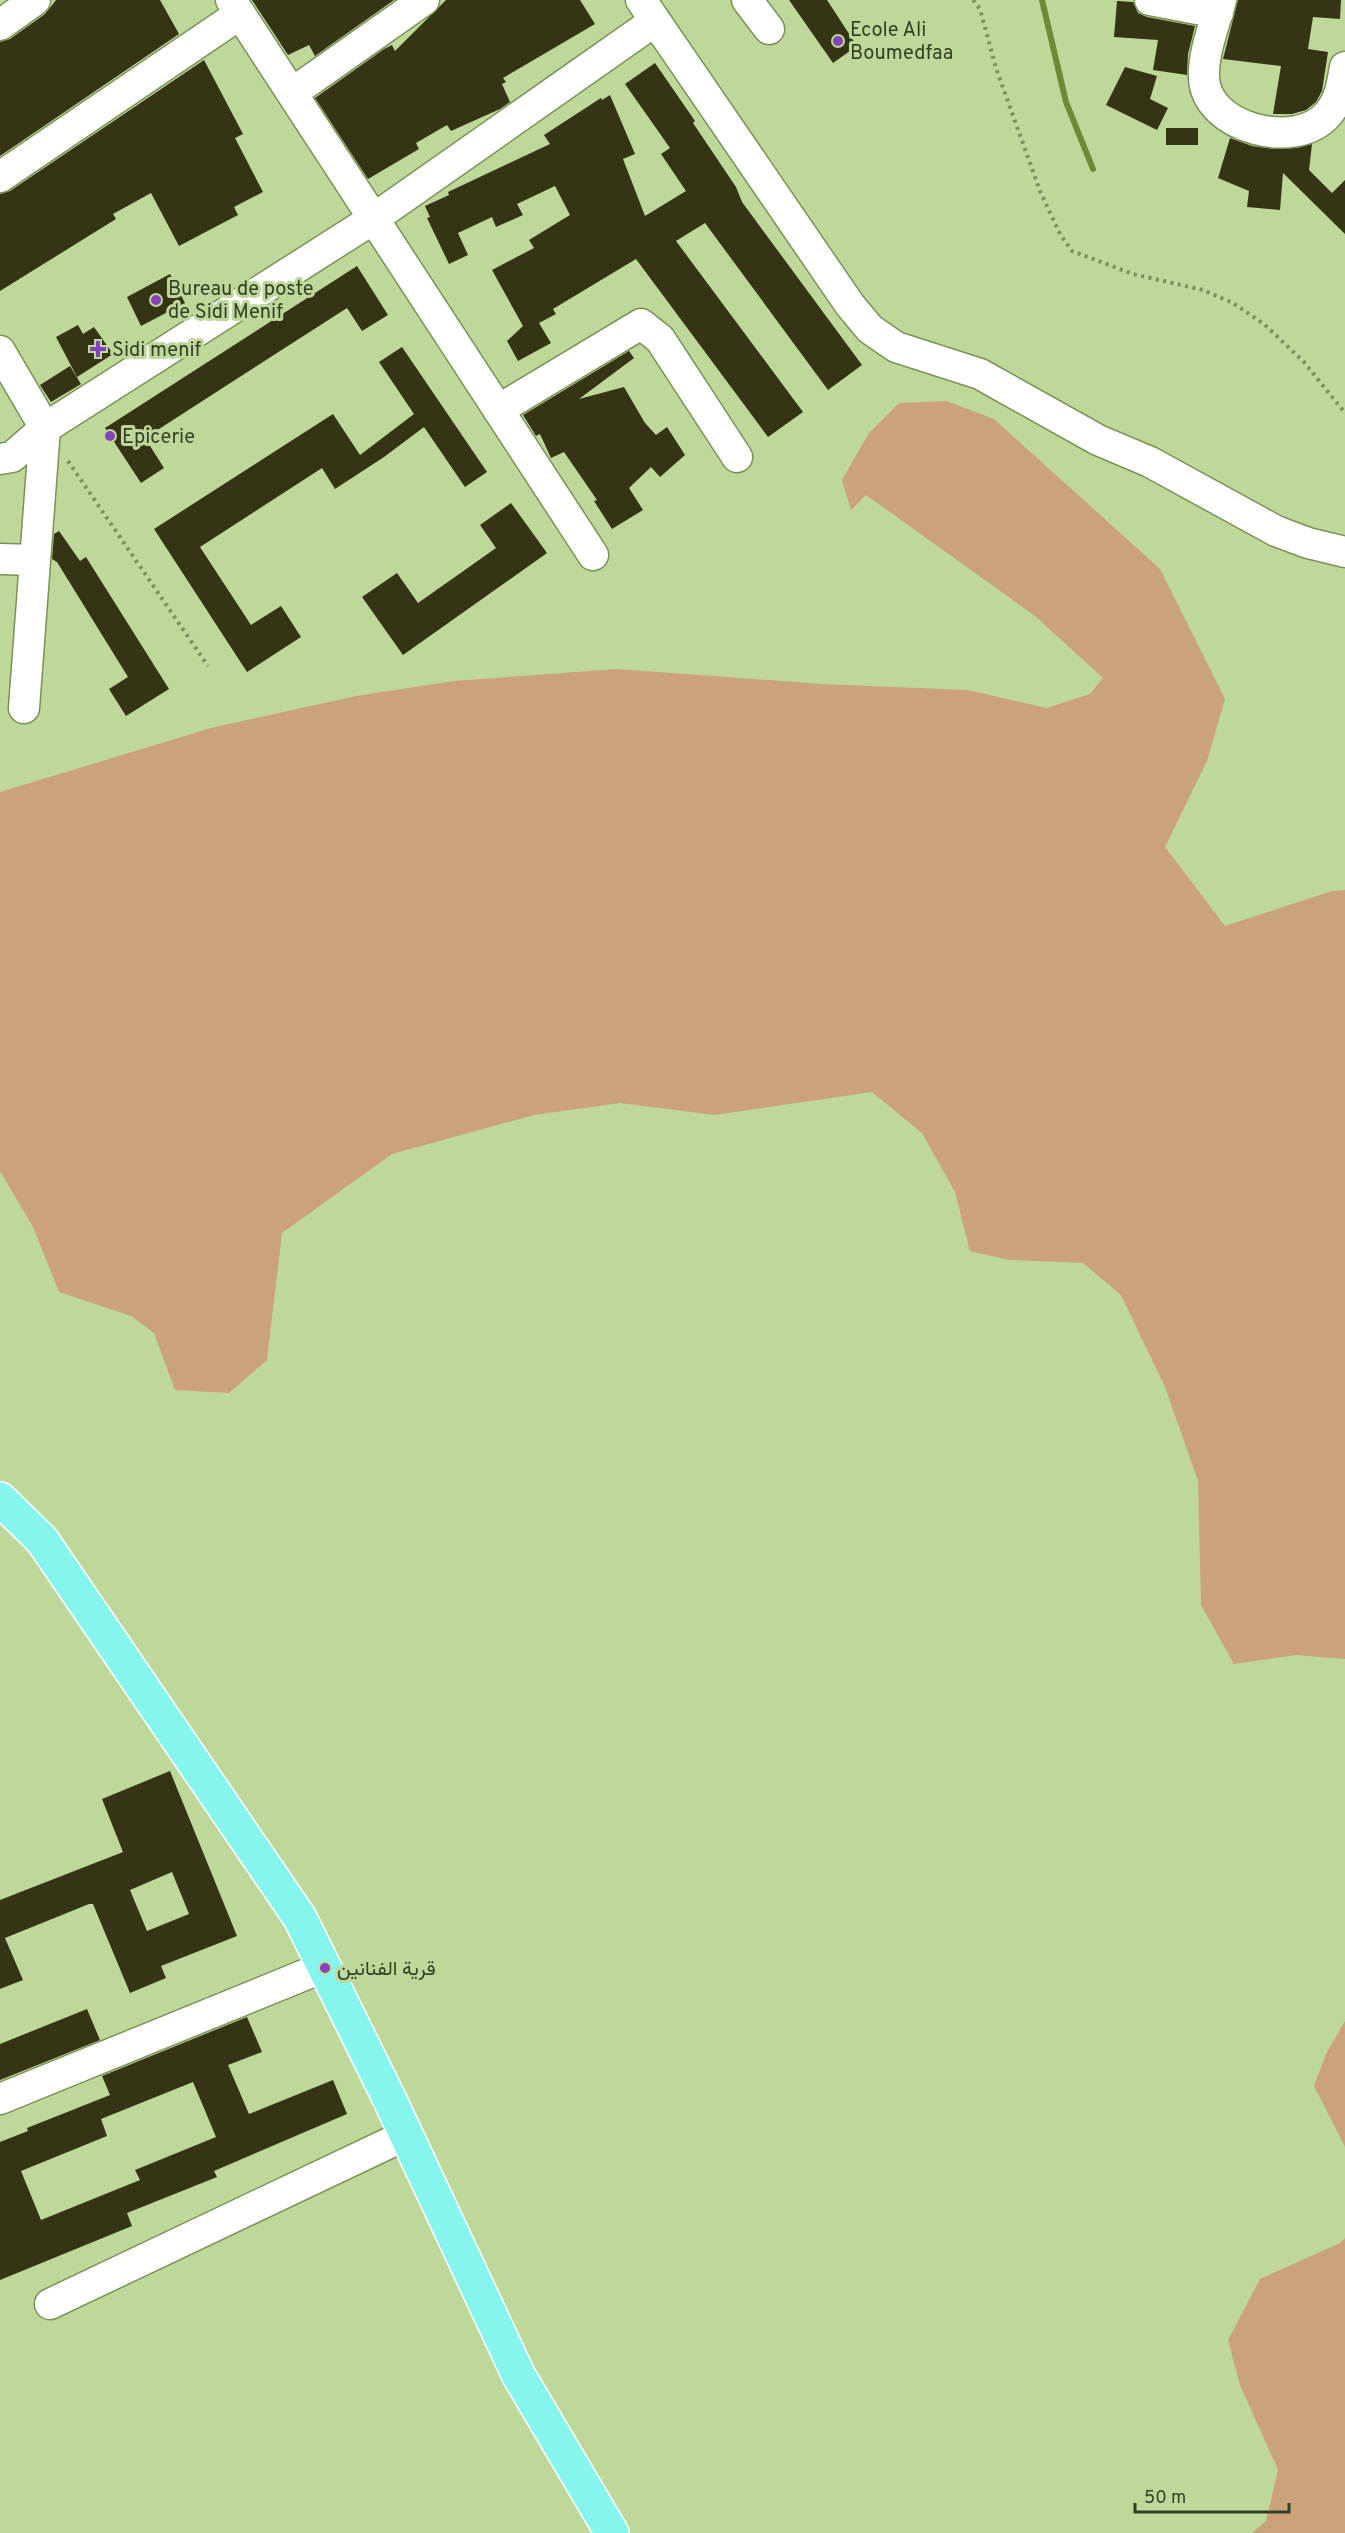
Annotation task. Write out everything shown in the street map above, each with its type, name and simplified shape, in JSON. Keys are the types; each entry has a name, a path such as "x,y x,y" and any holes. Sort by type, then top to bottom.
{"main road":[{"path":"0,1499 42,1540 300,1918 406,2134 519,2376 612,2533"}],"street":[{"path":"0,25 34,0"},
{"path":"292,93 424,0"},
{"path":"747,0 770,29"},
{"path":"1150,0 1219,6 1204,78 1211,100 1227,118 1249,126 1290,133 1310,128 1327,116 1339,98 1345,67"},
{"path":"0,177 236,7 592,555"},
{"path":"0,459 12,457 45,428 373,219 648,10 850,305 870,329 896,347 980,374 1098,440 1150,462 1276,531 1308,543 1345,552"},
{"path":"498,410 641,324 660,339 737,457"},
{"path":"0,351 45,428 24,708"},
{"path":"0,559 35,560"},
{"path":"0,2099 324,1967"},
{"path":"50,2304 406,2134"}],"path":[{"path":"974,0 980,9 996,68 1040,191 1060,234 1072,251 1133,274 1203,290 1233,303 1264,324 1304,362 1345,413"},
{"path":"45,428 208,666"}],"shaded area":[{"path":"946,401 994,419 1160,569 1225,699 1207,761 1165,847 1225,926 1332,891 1345,890 1345,1659 1296,1655 1234,1664 1201,1605 1198,1481 1165,1387 1121,1295 1083,1263 1009,1260 970,1251 955,1192 922,1133 872,1092 715,1115 620,1103 534,1115 392,1154 282,1233 267,1360 229,1393 175,1390 154,1333 131,1316 59,1292 33,1227 0,1171 0,792 211,728 356,696 454,681 617,669 822,684 967,690 1047,708 1090,694 1103,678 1035,616 866,495 851,510 842,480 869,433 899,403"},
{"path":"1345,2021 1345,2147 1314,2086 1326,2054"},
{"path":"1345,2238 1345,2533 1252,2533 1266,2521 1278,2470 1240,2385 1228,2340 1260,2279 1340,2243"}],"building":[{"path":"56,0 160,0 179,34 0,156 0,42 10,39 45,14"},
{"path":"252,0 394,0 315,56 309,45 288,55"},
{"path":"446,0 580,0 595,24 503,78 506,82 502,84 510,102 500,109 451,131 447,125 416,143 419,149 368,179 315,98 384,49 392,45 395,51"},
{"path":"789,0 827,0 857,46 833,63"},
{"path":"1238,0 1341,0 1340,19 1313,17 1308,49 1328,52 1322,91 1316,102 1306,110 1292,114 1273,114 1281,66 1223,59"},
{"path":"1117,1 1133,2 1138,13 1147,17 1195,26 1188,54 1187,75 1153,70 1158,40 1114,37"},
{"path":"204,60 243,134 235,138 263,192 234,207 238,215 179,246 151,193 113,214 116,219 0,291 0,194 10,191"},
{"path":"655,63 695,121 693,123 736,187 742,202 862,365 828,390 705,223 676,241 803,412 768,437 636,259 553,309 556,314 539,323 551,343 518,361 507,341 523,326 492,270 534,248 529,240 570,215 555,186 517,204 523,215 496,227 492,217 458,233 468,255 449,264 427,218 430,217 425,206 449,195 448,192 550,144 544,135 601,98 602,100 610,95 635,154 623,159 645,216 686,191 661,154 670,148 625,84"},
{"path":"1125,67 1157,76 1150,99 1168,108 1157,130 1106,105"},
{"path":"1166,128 1198,128 1198,145 1166,145"},
{"path":"1230,138 1252,146 1273,149 1297,148 1312,144 1309,170 1332,193 1345,180 1345,234 1283,173 1280,210 1247,207 1249,191 1218,178"},
{"path":"357,266 388,315 362,331 347,308 145,438 164,468 141,483 105,428"},
{"name":"Bureau de poste de Sidi Menif","path":"170,274 185,303 141,326 127,297"},
{"path":"78,325 83,334 94,327 113,354 77,377 56,337"},
{"path":"402,347 487,472 465,487 424,427 335,489 322,468 200,547 251,625 281,606 301,637 247,672 154,529 333,414 360,455 414,414 379,362"},
{"path":"629,351 634,358 579,399 624,387 645,423 656,435 667,427 685,455 660,477 651,467 629,488 643,510 612,529 594,501 597,500 564,452 551,458 540,434 536,436 523,415"},
{"path":"70,366 81,384 51,402 40,385"},
{"path":"511,503 547,553 403,655 362,597 397,573 418,603 496,548 480,525"},
{"path":"59,531 80,561 86,557 169,689 126,716 109,689 128,677 57,562 52,559 54,534"},
{"path":"170,1771 237,1936 161,1966 166,1978 130,1993 93,1904 89,1904 5,1938 23,1980 0,1989 0,1900 123,1852 102,1799","holes":["172,1872 189,1914 147,1931 130,1890"]},
{"path":"87,2009 100,2040 0,2080 0,2044"},
{"path":"247,2017 262,2052 228,2065 249,2114 333,2080 347,2114 214,2171 217,2177 127,2213 132,2226 0,2280 0,2142 28,2131 27,2128 110,2095 102,2076","holes":["193,2082 216,2137 135,2170 140,2180 41,2220 21,2171 107,2136 101,2119"]}],"waterway":[{"path":"1042,0 1066,102 1093,169"}],"place":[{"name":"Ecole Ali Boumedfaa","path":"838,41"},
{"name":"Bureau de poste de Sidi Menif","path":"156,300"},
{"name":"Sidi menif","path":"98,349"},
{"name":"Epicerie","path":"110,436"},
{"name":"قرية الفنانين","path":"325,1968"}]}
